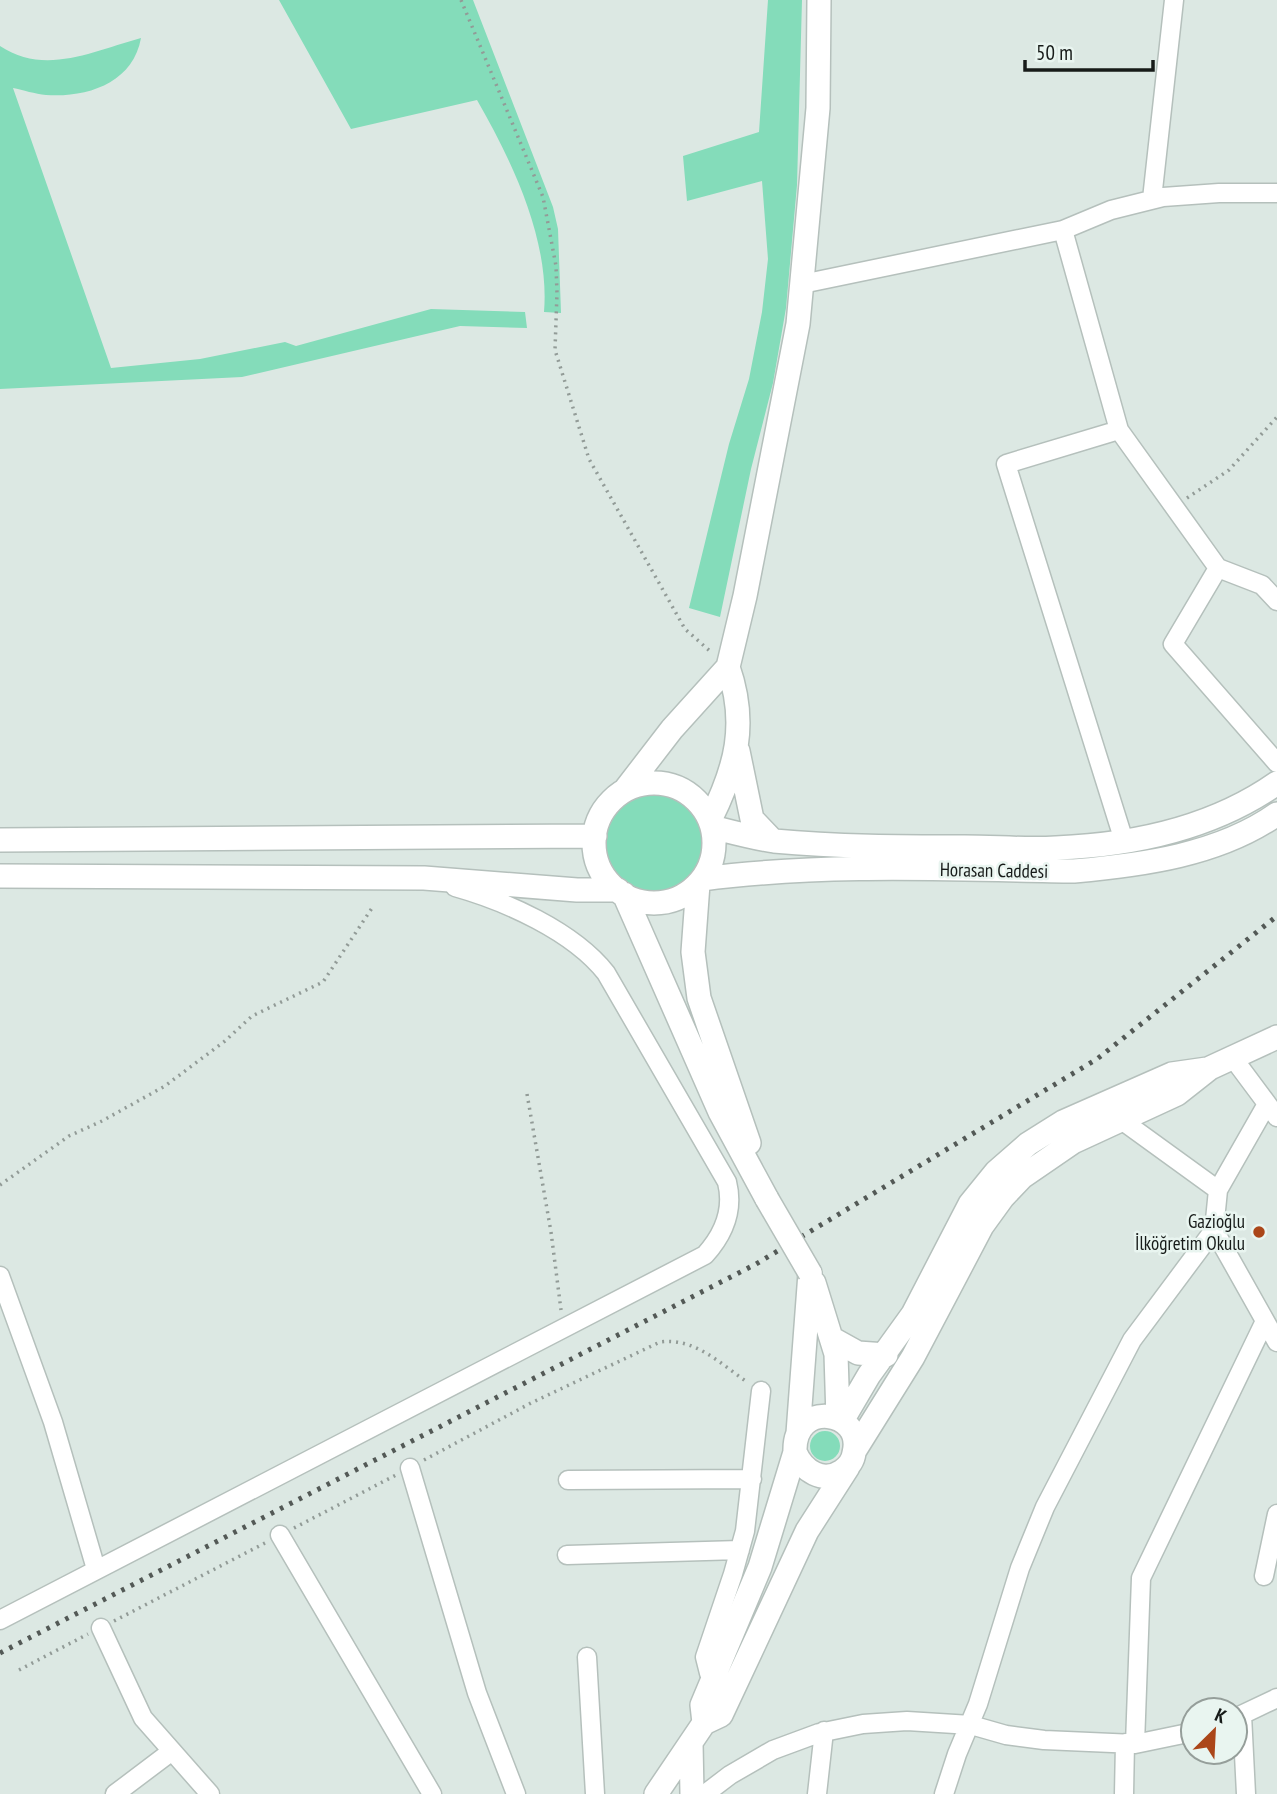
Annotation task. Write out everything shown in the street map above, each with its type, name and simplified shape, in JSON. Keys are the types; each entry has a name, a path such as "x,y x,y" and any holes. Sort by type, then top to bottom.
{"street":[{"path":"700,881 683,895 660,902 635,899 621,892 605,877 596,854 595,836 600,817 607,807 625,790 672,729 728,667 745,596 796,338 818,108 819,0"},
{"path":"1153,199 1174,0"},
{"path":"802,284 1063,230 1111,209 1153,199 1191,194 1277,193"},
{"path":"1063,230 1119,430 1218,568 1262,585 1277,601"},
{"path":"1119,430 1006,464 1124,841"},
{"path":"1218,568 1173,645 1277,763"},
{"path":"711,823 737,746 739,713 728,667"},
{"path":"737,746 752,819 772,840"},
{"path":"625,790 649,783 674,786 695,799 711,823 713,856 700,881 693,952 699,998 767,1199"},
{"name":"Horasan Caddesi","path":"711,823 772,840 891,847 1023,849 1086,846 1124,841 1203,822 1241,805 1277,783"},
{"name":"Horasan Caddesi","path":"700,881 749,873 895,868 1074,871 1102,868 1157,859 1223,842 1256,828 1277,814"},
{"path":"0,840 595,836"},
{"path":"0,876 424,878 621,892"},
{"path":"0,1620 705,1255 718,1239 726,1220 730,1199 727,1182 606,972 593,957 559,933 498,902 424,878"},
{"path":"621,892 724,1121 810,1273 836,1354 840,1420"},
{"path":"840,1420 913,1314 970,1204 1011,1157 1045,1132 1108,1102 1172,1074 1210,1068 1277,1037"},
{"path":"944,1794 957,1754 971,1725 1020,1568 1059,1478 1132,1340 1214,1230 1218,1190 1272,1110 1233,1058"},
{"path":"656,1794 704,1723 721,1716 807,1531 913,1357 971,1244 1003,1197 1047,1157 1120,1119 1177,1094 1210,1068"},
{"path":"1120,1119 1218,1190"},
{"path":"1214,1230 1277,1342"},
{"path":"704,1723 702,1705 760,1567 796,1442 810,1273"},
{"path":"0,1276 53,1422 96,1569"},
{"path":"1124,1794 1141,1578 1265,1321"},
{"path":"831,1338 858,1353 886,1355"},
{"path":"713,1679 705,1657 740,1550 752,1479 761,1391"},
{"path":"829,1416 840,1420 852,1431 851,1458 840,1473 821,1476 804,1468 796,1442 810,1419 829,1416"},
{"path":"410,1468 477,1693 516,1794"},
{"path":"568,1480 752,1479"},
{"path":"1264,1576 1277,1514"},
{"path":"280,1535 432,1794"},
{"path":"567,1555 740,1550"},
{"path":"101,1628 142,1718 210,1794"},
{"path":"587,1657 595,1794"},
{"path":"1249,1711 1277,1698"},
{"path":"705,1794 762,1756 796,1741 824,1731 884,1721 971,1725 1006,1735 1031,1738 1130,1743 1179,1734"},
{"path":"817,1794 824,1731"},
{"path":"691,1743 692,1794"},
{"path":"115,1794 172,1751"},
{"path":"1243,1766 1246,1794"}],"path":[{"path":"461,0 543,197 556,266 555,350 589,459 685,629 728,667"},
{"path":"1173,505 1193,495 1229,470 1277,417"},
{"path":"0,1185 69,1136 165,1086 215,1049 252,1016 323,982 374,905"},
{"path":"527,1094 551,1232 564,1329"},
{"path":"19,1670 531,1403 660,1342 677,1341 693,1346 761,1391"}],"green space":[{"path":"279,0 473,0 553,207 558,229 561,313 544,312 541,257 535,229 515,175 477,100 351,129"},
{"path":"768,0 802,0 797,185 786,308 773,383 751,469 720,617 689,608 729,444 749,379 762,312 768,259 762,181 687,201 683,156 759,132"},
{"path":"141,38 129,66 118,77 92,90 77,94 46,95 13,88 111,368 200,359 285,342 296,346 431,309 525,312 527,328 460,326 242,377 0,389 0,46 17,55 52,60 87,54"},
{"path":"654,795 672,799 688,809 698,825 702,843 698,861 688,877 672,887 654,891 636,887 620,877 610,861 606,843 610,825 620,809 636,799"},
{"path":"825,1431 831,1432 839,1440 839,1452 831,1460 825,1461 819,1460 811,1452 810,1446 811,1440 819,1432"}],"railway":[{"path":"0,1653 756,1264 1097,1059 1277,916"}],"place":[{"name":"Gazioğlu İlköğretim Okulu","path":"1259,1232"}]}
